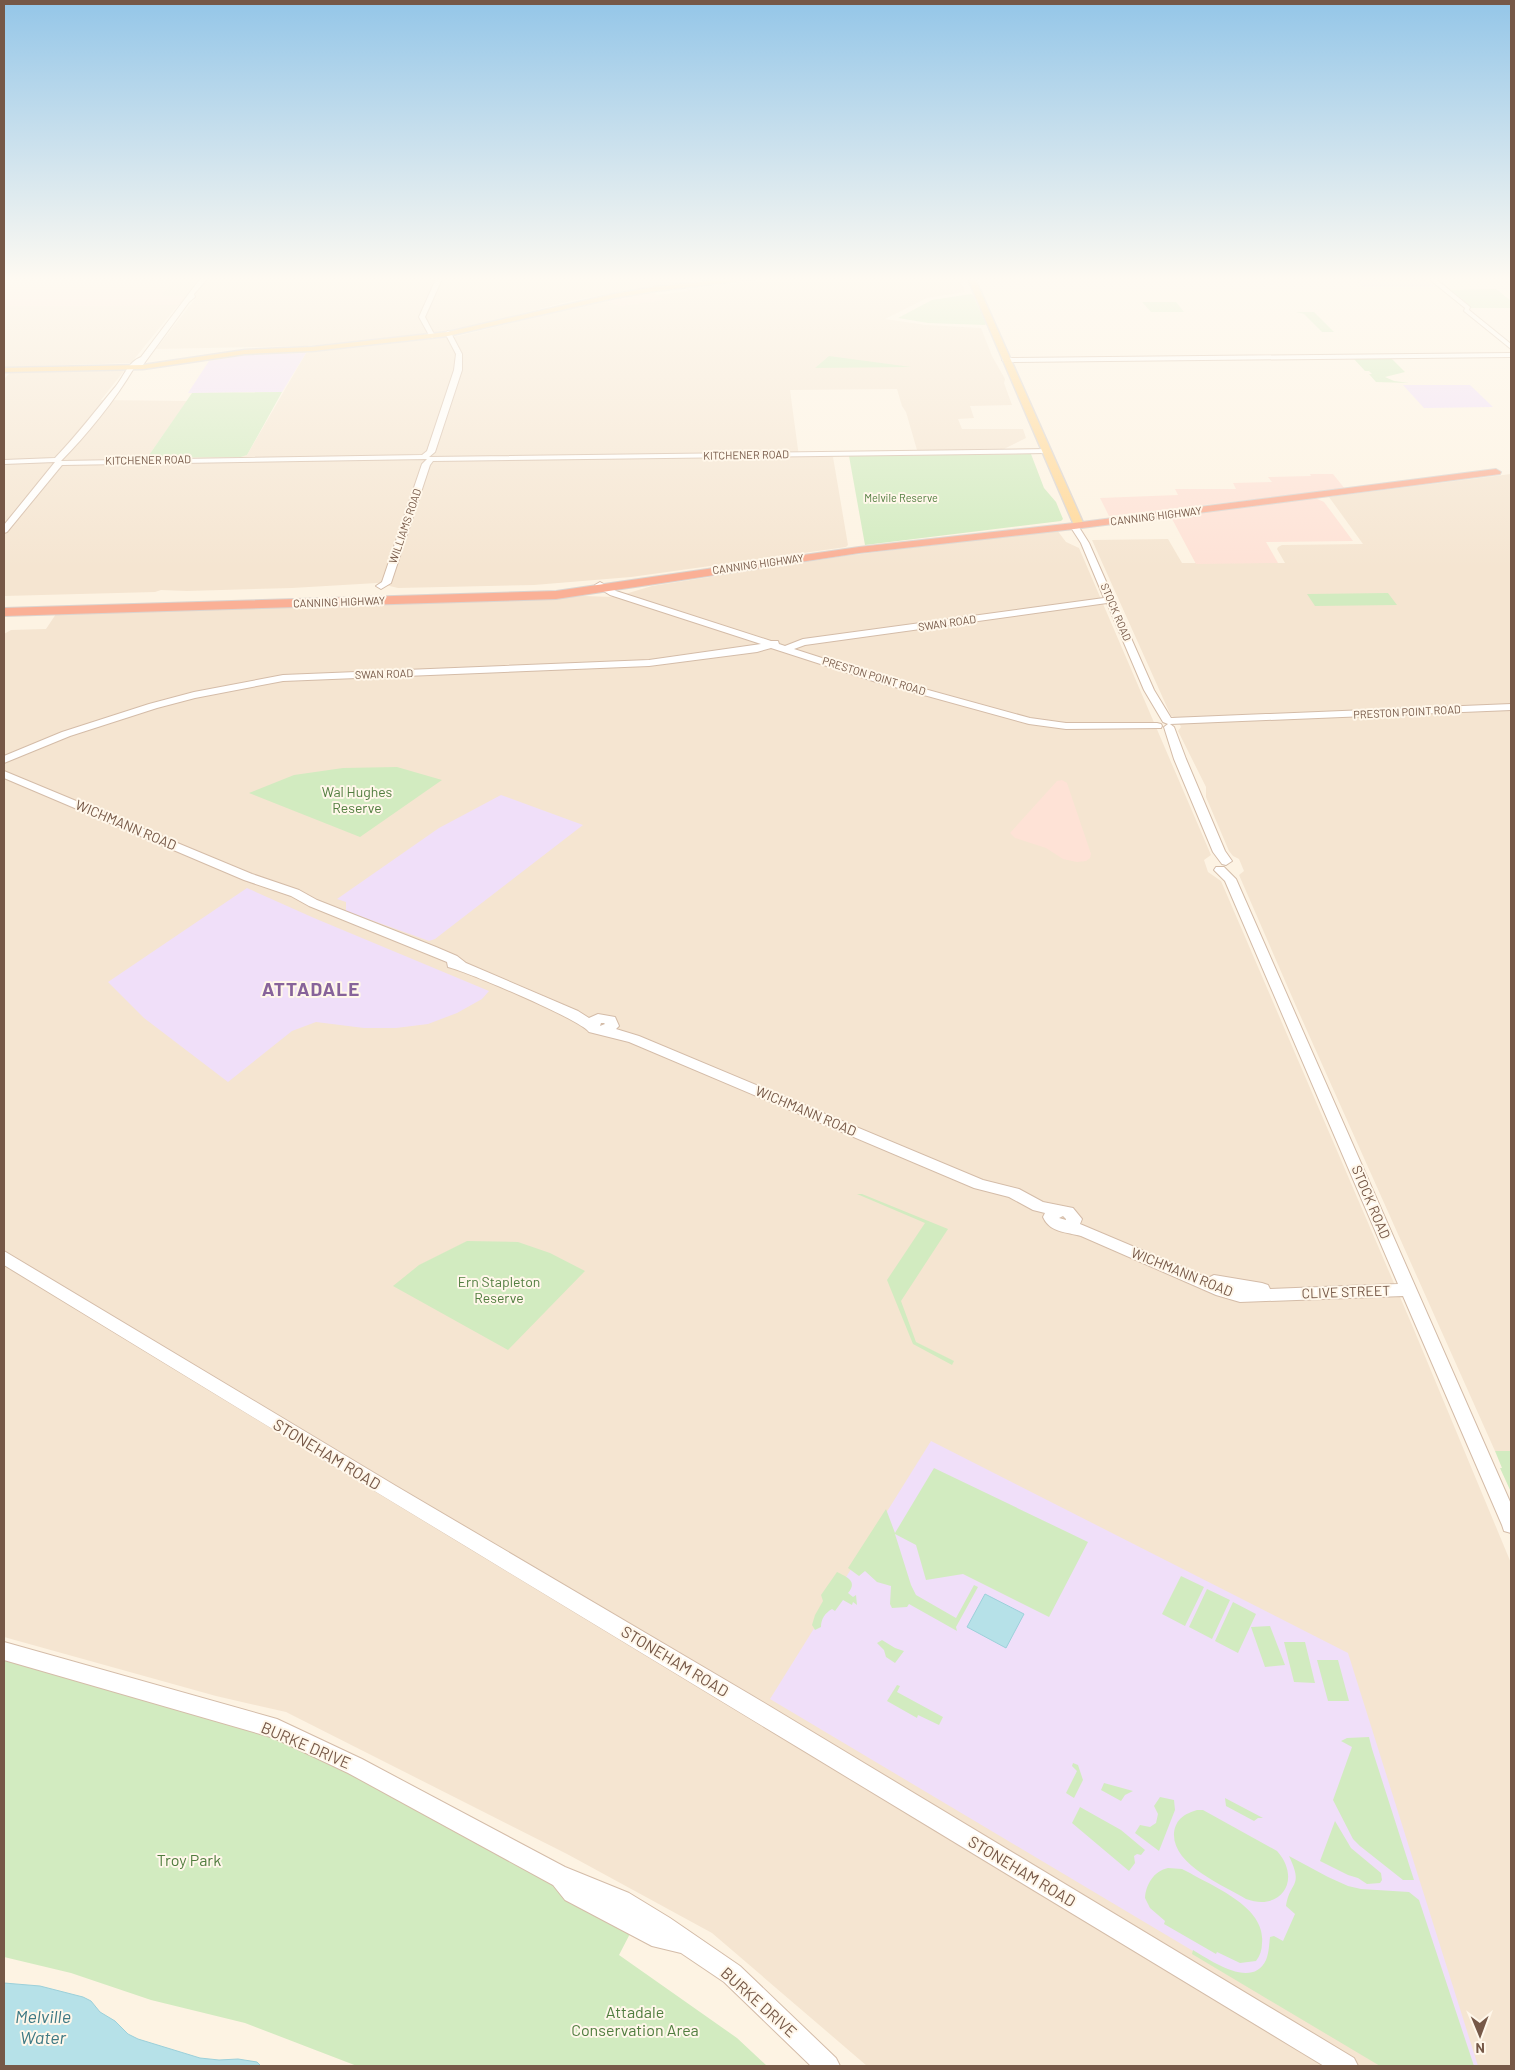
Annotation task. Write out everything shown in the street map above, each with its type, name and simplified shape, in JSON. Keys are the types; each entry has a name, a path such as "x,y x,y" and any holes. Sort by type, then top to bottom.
{"highway":[{"name":"CANNING HIGHWAY","path":"1076,524 1095,519 1511,470"},
{"name":"CANNING HIGHWAY","path":"4,612 555,592 673,577 768,562 1318,494"},
{"name":"CANNING HIGHWAY","path":"4,604 555,592"}],"main road":[{"name":"STOCK ROAD","path":"1013,376 1047,452 1053,469 1052,475 1076,524"}],"street":[{"path":"4,530 127,376"},
{"name":"WILLIAMS ROAD","path":"381,586 386,583 456,376"},
{"name":"KITCHENER ROAD","path":"4,462 1047,452"},
{"name":"STOCK ROAD","path":"1076,524 1149,690 1163,724 1168,744 1180,759 1224,865 1511,1525"},
{"name":"PRESTON POINT ROAD","path":"606,586 877,679 1029,721 1066,726 1163,724 1511,707"},
{"name":"SWAN ROAD","path":"787,648 799,643 1110,600"},
{"name":"SWAN ROAD","path":"4,760 66,734 153,706 194,695 283,678 649,663 762,648 774,644"},
{"name":"WICHMANN ROAD","path":"4,774 248,877 260,884 445,962 462,966 573,1014 593,1022 608,1018 609,1028 634,1039 979,1184 988,1190 1055,1216 1068,1212 1071,1223 1086,1232 1222,1291 1238,1290"},
{"name":"STONEHAM ROAD","path":"4,1257 390,1492 744,1702 1346,2066"},
{"name":"CLIVE STREET","path":"1238,1290 1282,1294 1409,1290"},
{"name":"BURKE DRIVE","path":"4,1651 277,1729 355,1766 561,1877 573,1892 613,1914 660,1938 685,1943 732,1974 828,2066"}],"shaded area":[{"path":"7,376 120,376 101,400 187,401 147,458 241,457 247,455 293,376 1003,376 1012,405 970,406 974,418 958,419 962,429 1023,429 1026,438 1002,450 917,450 897,389 790,390 799,457 833,457 848,545 846,547 631,577 534,585 398,588 377,583 292,588 161,590 155,592 4,596 4,379"},
{"path":"199,376 292,376 282,392 188,393"},
{"path":"1403,385 1470,385 1493,407 1424,408"},
{"path":"1310,474 1333,474 1345,489 1109,516 1100,498 1178,495 1175,489 1236,489 1233,483 1272,482 1268,477 1311,476"},
{"path":"1511,474 1511,1451 1495,1451 1239,875 1244,871 1239,859 1229,851 1206,797 1206,787 1178,731 1181,727 1177,718 1171,716 1092,540 1168,539 1182,563 1285,563 1277,549 1282,545 1363,544 1329,497"},
{"path":"1315,498 1324,502 1353,541 1266,542 1278,563 1196,564 1171,517"},
{"path":"1057,530 1066,542 1079,548 1211,855 1204,860 1208,872 1221,881 1412,1325 1511,1563 1511,2066 867,2066 712,1933 567,1854 286,1712 216,1696 4,1637 4,634 11,630 46,629 56,614 538,600 583,596 615,597 652,586 845,556"},
{"path":"1062,780 1067,783 1091,854 1090,858 1086,861 1077,862 1063,859 1046,848 1015,838 1010,833 1057,781"},
{"path":"501,795 583,825 435,939 429,941 346,911 346,902 337,899 439,828"},
{"path":"247,888 489,991 482,999 457,1013 428,1024 396,1028 364,1028 316,1022 292,1031 228,1082 144,1018 108,982"},
{"path":"931,1441 1348,1653 1478,2066 1386,2066 770,1699"}],"green space":[{"path":"1370,376 1391,376 1385,377 1394,381 1409,383 1376,382"},
{"path":"282,392 247,455 241,457 147,458 192,393"},
{"name":"Melvile Reserve","path":"1031,454 1044,488 1056,502 1063,519 1061,521 865,545 849,456"},
{"path":"1388,593 1397,605 1315,606 1307,594"},
{"name":"Wal Hughes Reserve","path":"397,767 442,780 360,837 249,793 294,775 343,768"},
{"path":"857,1194 862,1194 948,1229 901,1301 916,1342 954,1361 952,1365 913,1344 887,1280 925,1223"},
{"name":"Ern Stapleton Reserve","path":"467,1241 518,1242 550,1253 585,1271 508,1350 393,1286 419,1265"},
{"path":"1495,1451 1511,1451 1511,1492 1500,1468 1502,1468"},
{"path":"934,1468 1088,1542 1049,1617 963,1574 926,1580 916,1545 895,1534 916,1595 956,1618 974,1585 978,1587 956,1627 957,1631 909,1604 907,1607 892,1608 890,1604 891,1586 877,1582 865,1571 859,1576 848,1568 886,1509 895,1533"},
{"path":"837,1572 852,1582 848,1593 853,1597 856,1595 857,1605 853,1602 852,1605 843,1600 835,1611 832,1609 825,1614 821,1627 815,1630 812,1625 823,1601 821,1595"},
{"path":"1181,1576 1204,1587 1185,1626 1162,1614"},
{"path":"1207,1589 1230,1600 1212,1639 1189,1627"},
{"path":"1233,1602 1256,1614 1238,1653 1215,1641"},
{"path":"1270,1626 1285,1665 1265,1667 1251,1627"},
{"path":"882,1640 904,1651 895,1663 886,1657 884,1650 877,1643"},
{"path":"1284,1642 1305,1642 1315,1683 1294,1682"},
{"name":"Troy Park","path":"4,1658 293,1739 634,1926 619,1955 737,2038 767,2066 357,2066 245,2023 151,2000 71,1973 4,1957"},
{"path":"1317,1660 1338,1660 1349,1701 1328,1701"},
{"path":"897,1685 900,1686 897,1692 943,1717 939,1725 918,1715 917,1718 887,1701"},
{"path":"1369,1737 1414,1880 1403,1880 1360,1846 1353,1839 1333,1800 1352,1747 1341,1741 1347,1738"},
{"path":"1073,1763 1078,1765 1083,1780 1074,1798 1066,1793 1077,1771 1072,1766"},
{"path":"1104,1783 1133,1791 1125,1795 1121,1801 1101,1790"},
{"path":"1160,1797 1174,1800 1175,1810 1159,1851 1135,1833 1140,1825 1150,1827 1156,1823 1158,1814 1154,1806"},
{"path":"1225,1798 1263,1818 1258,1818 1254,1821 1226,1806"},
{"path":"1080,1807 1121,1830 1145,1850 1141,1855 1137,1854 1134,1856 1135,1863 1129,1871 1072,1823"},
{"path":"1197,1810 1203,1810 1277,1851 1288,1872 1288,1882 1278,1897 1270,1901 1259,1902 1246,1899 1201,1873 1181,1855 1176,1844 1175,1828 1182,1817"},
{"path":"1335,1821 1351,1848 1381,1873 1382,1880 1380,1883 1367,1884 1320,1861"},
{"path":"1289,1856 1348,1886 1361,1889 1409,1892 1419,1900 1474,2066 1380,2066 1192,1954 1193,1950 1220,1965 1241,1973 1260,1969 1267,1957 1270,1937 1274,1936 1283,1941 1295,1914 1286,1906 1296,1879"},
{"path":"1168,1868 1182,1869 1188,1872 1224,1892 1247,1909 1256,1919 1261,1930 1262,1948 1256,1961 1240,1963 1217,1952 1216,1954 1164,1924 1165,1921 1150,1908 1145,1898 1147,1888 1155,1875"}],"water":[{"path":"985,1594 1024,1614 1006,1648 967,1627"},
{"name":"Melville Water","path":"4,1983 40,1986 83,1997 91,2001 100,2012 115,2021 128,2034 138,2039 200,2058 238,2059 257,2062 261,2066 4,2066"}],"district":[{"name":"ATTADALE","path":"311,989"}],"park label":[{"name":"Attadale Conservation Area","path":"635,2021"}]}
